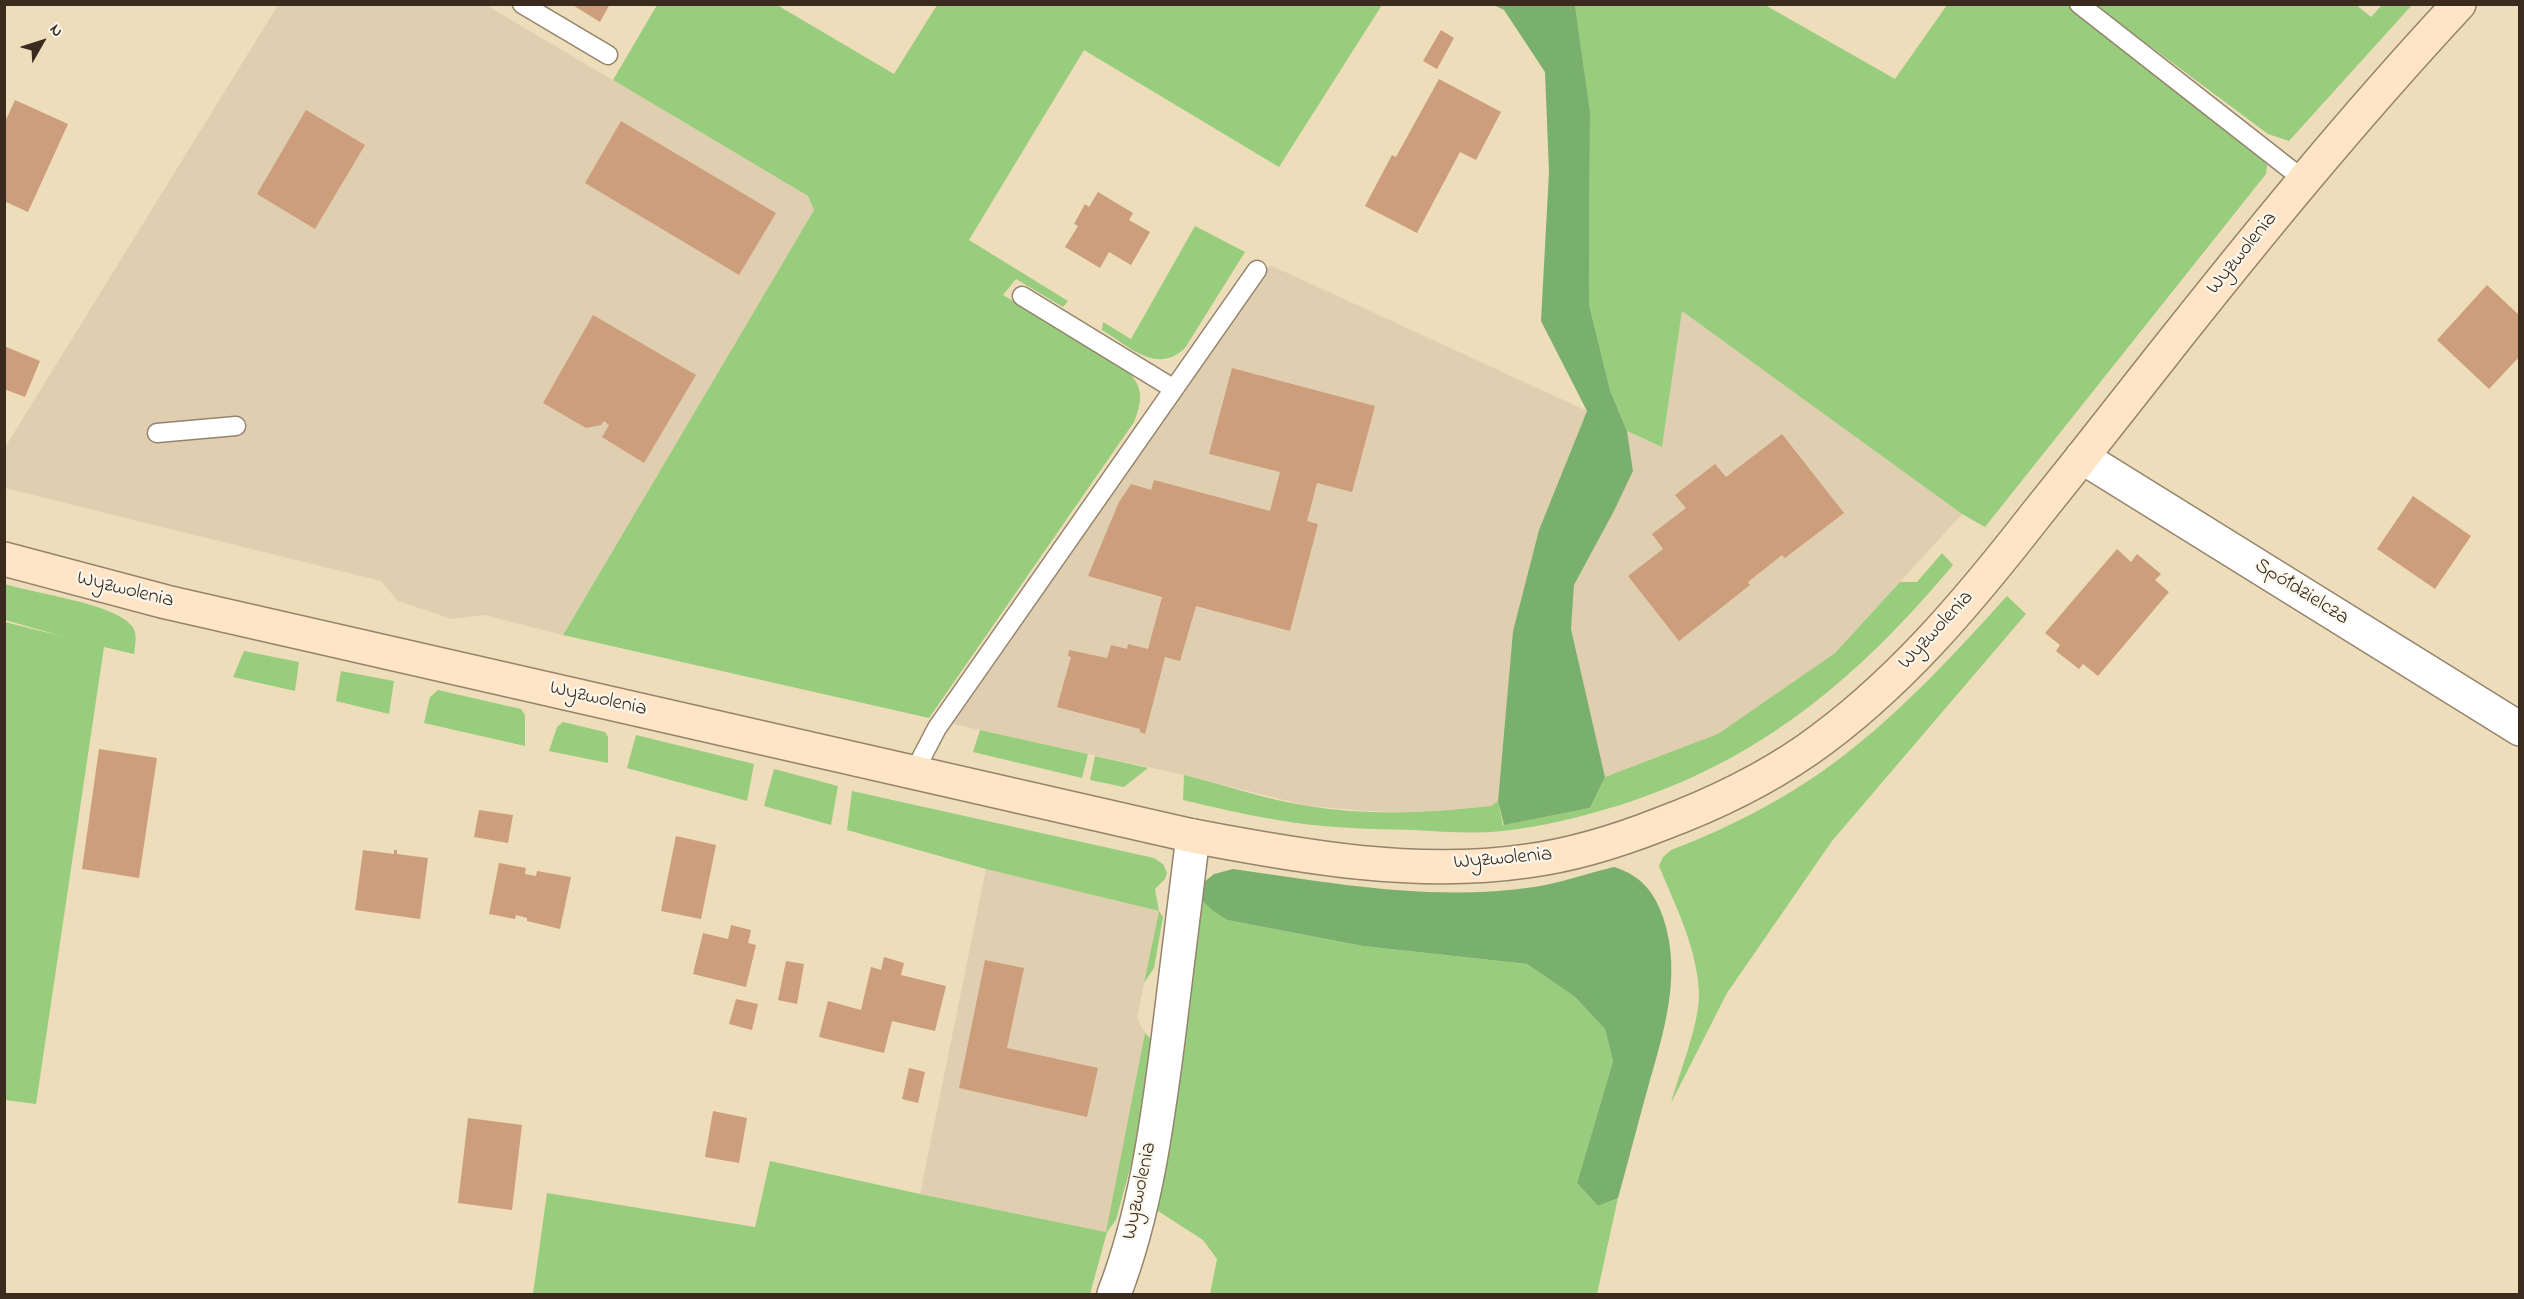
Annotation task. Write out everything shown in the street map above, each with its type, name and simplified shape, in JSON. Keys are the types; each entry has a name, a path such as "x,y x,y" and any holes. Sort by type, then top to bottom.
{"street":[{"name":"Wyzwolenia","path":"4,559 177,604 1193,836 1288,854 1377,864 1490,865 1581,851 1699,810 1752,784 1807,750 1891,681 1934,637 1995,568 2250,245 2391,77 2458,4"},
{"name":"Spółdzielcza","path":"2082,457 2520,729"},
{"name":"Wyzwolenia","path":"1114,1294 1135,1229 1149,1166 1193,836"}],"lane":[{"path":"522,4 608,56"},
{"path":"2079,4 2304,180"},
{"path":"914,772 937,728 1257,270"},
{"path":"1022,296 1174,389"},
{"path":"157,434 236,426"}],"shaded area":[{"path":"278,5 486,5 808,196 814,210 563,635 484,615 452,619 398,601 381,581 5,488 4,449"},
{"path":"1270,265 1587,411 1539,530 1513,631 1498,801 1492,806 1433,813 1308,806 1184,775 953,724"},
{"path":"1682,310 1962,514 1835,653 1718,735 1605,777 1571,629 1574,585 1633,471 1627,431 1662,447"},
{"path":"986,869 1159,911 1137,1018 1145,1033 1107,1232 920,1194"}],"green space":[{"path":"2355,4 2371,17 2382,5 2412,5 2289,141 2268,134 2095,5"},
{"path":"657,5 777,5 894,74 937,5 1382,5 1279,167 1084,50 969,240 1068,301 1063,307 1016,279 1003,295 1119,364 1137,383 1140,404 1134,422 929,718 563,635 814,210 808,196 613,80"},
{"path":"1494,5 1575,5 1590,111 1589,304 1610,390 1627,431 1633,471 1574,585 1571,629 1605,777 1590,808 1504,825 1498,801 1513,631 1539,530 1587,411 1541,321 1549,172 1545,72 1504,10"},
{"path":"1575,5 1765,5 1895,79 1947,5 2069,5 2255,151 2267,165 2266,174 1985,527 1962,514 1682,311 1662,447 1627,431 1610,390 1589,304 1590,111"},
{"path":"1195,226 1245,252 1185,348 1175,356 1164,359 1144,356 1102,330 1103,322 1131,339"},
{"path":"1942,553 1953,565 1917,606 1843,679 1803,711 1762,740 1717,765 1669,787 1617,806 1531,827 1470,833 1290,822 1183,800 1184,775 1293,803 1354,811 1446,810 1491,806 1498,801 1503,825 1590,808 1605,777 1718,734 1835,653 1900,582 1917,582"},
{"path":"5,584 109,611 132,626 136,636 134,654 104,647 36,1104 5,1100 5,622 65,637 5,620"},
{"path":"2007,596 2026,614 1832,841 1727,993 1671,1103 1696,1020 1699,995 1698,978 1690,945 1659,866 1663,857 1671,850 1717,831 1785,796 1847,753 1910,698"},
{"path":"244,651 299,662 295,691 233,677"},
{"path":"341,671 394,681 389,714 336,701"},
{"path":"438,690 521,709 525,715 525,746 424,723 430,697"},
{"path":"563,722 605,732 608,737 608,763 549,751 557,727"},
{"path":"980,730 1088,754 1082,778 973,752"},
{"path":"636,735 754,764 747,801 627,768"},
{"path":"1095,756 1148,768 1124,787 1090,780"},
{"path":"774,769 838,786 831,825 764,806"},
{"path":"852,791 1154,858 1163,864 1167,873 1165,879 1155,889 1159,911 986,869 847,830"},
{"path":"1614,867 1639,879 1655,899 1669,939 1671,983 1669,1005 1659,1048 1618,1198 1598,1206 1577,1183 1613,1061 1605,1029 1575,997 1527,964 1363,946 1227,920 1200,899 1203,883 1214,874 1233,869 1383,889 1459,892 1534,887"},
{"path":"1200,899 1227,920 1363,946 1527,964 1575,997 1605,1029 1613,1061 1577,1183 1598,1206 1618,1198 1597,1294 1210,1294 1217,1259 1203,1240 1158,1211"},
{"path":"1159,911 1163,917 1154,968 1144,983"},
{"path":"1145,1033 1151,1039 1141,1128 1116,1220 1107,1232 1090,1294 533,1294 547,1193 755,1227 770,1161 1106,1232"}],"building":[{"path":"571,4 610,4 600,22"},
{"path":"1441,30 1454,38 1437,69 1423,61"},
{"path":"1439,79 1501,112 1476,160 1460,152 1417,233 1365,206 1392,155 1396,157"},
{"path":"15,100 68,124 28,212 4,201 4,124"},
{"path":"306,110 365,145 315,229 257,194"},
{"path":"621,121 776,213 739,275 585,183"},
{"path":"1098,192 1133,213 1129,220 1150,232 1131,265 1109,252 1100,268 1065,247 1078,226 1074,224 1085,204 1089,207"},
{"path":"2487,285 2520,316 2520,356 2489,389 2437,340"},
{"path":"593,315 696,375 644,463 602,437 609,425 604,421 601,425 586,428 543,403"},
{"path":"4,346 40,361 25,397 4,389"},
{"path":"1232,368 1375,406 1352,492 1317,483 1307,521 1318,524 1290,631 1196,606 1180,661 1165,657 1145,734 1140,732 1140,729 1057,707 1071,657 1068,656 1069,650 1107,658 1111,645 1127,649 1128,644 1148,649 1162,597 1088,576 1119,502 1131,484 1151,490 1154,480 1270,511 1280,472 1209,454"},
{"path":"1782,434 1844,513 1785,558 1782,555 1748,582 1750,585 1679,641 1628,576 1663,549 1652,534 1686,508 1675,495 1715,464 1726,477"},
{"path":"2413,496 2471,536 2435,589 2377,549"},
{"path":"2117,549 2131,562 2137,554 2161,574 2155,580 2169,592 2098,676 2083,664 2079,669 2056,651 2060,645 2045,633"},
{"path":"99,749 157,758 139,878 82,869"},
{"path":"479,810 513,815 508,843 474,837"},
{"path":"676,836 716,845 701,919 661,911"},
{"path":"363,850 394,854 394,850 397,850 397,854 428,858 420,919 355,910"},
{"path":"499,863 526,868 525,874 536,876 537,871 571,877 560,929 527,921 527,918 516,915 515,919 489,914"},
{"path":"731,925 751,930 748,943 756,945 746,987 693,974 703,933 728,939"},
{"path":"884,957 904,963 901,975 946,986 935,1031 892,1021 884,1053 819,1037 828,1001 861,1010 871,967 881,970"},
{"path":"985,960 1024,968 1007,1048 1098,1068 1087,1117 959,1088"},
{"path":"786,961 804,964 797,1004 778,1000"},
{"path":"736,999 758,1004 752,1030 729,1024"},
{"path":"909,1068 925,1072 918,1103 902,1099"},
{"path":"713,1111 747,1118 739,1163 705,1157"},
{"path":"468,1118 522,1125 512,1210 458,1203"}]}
